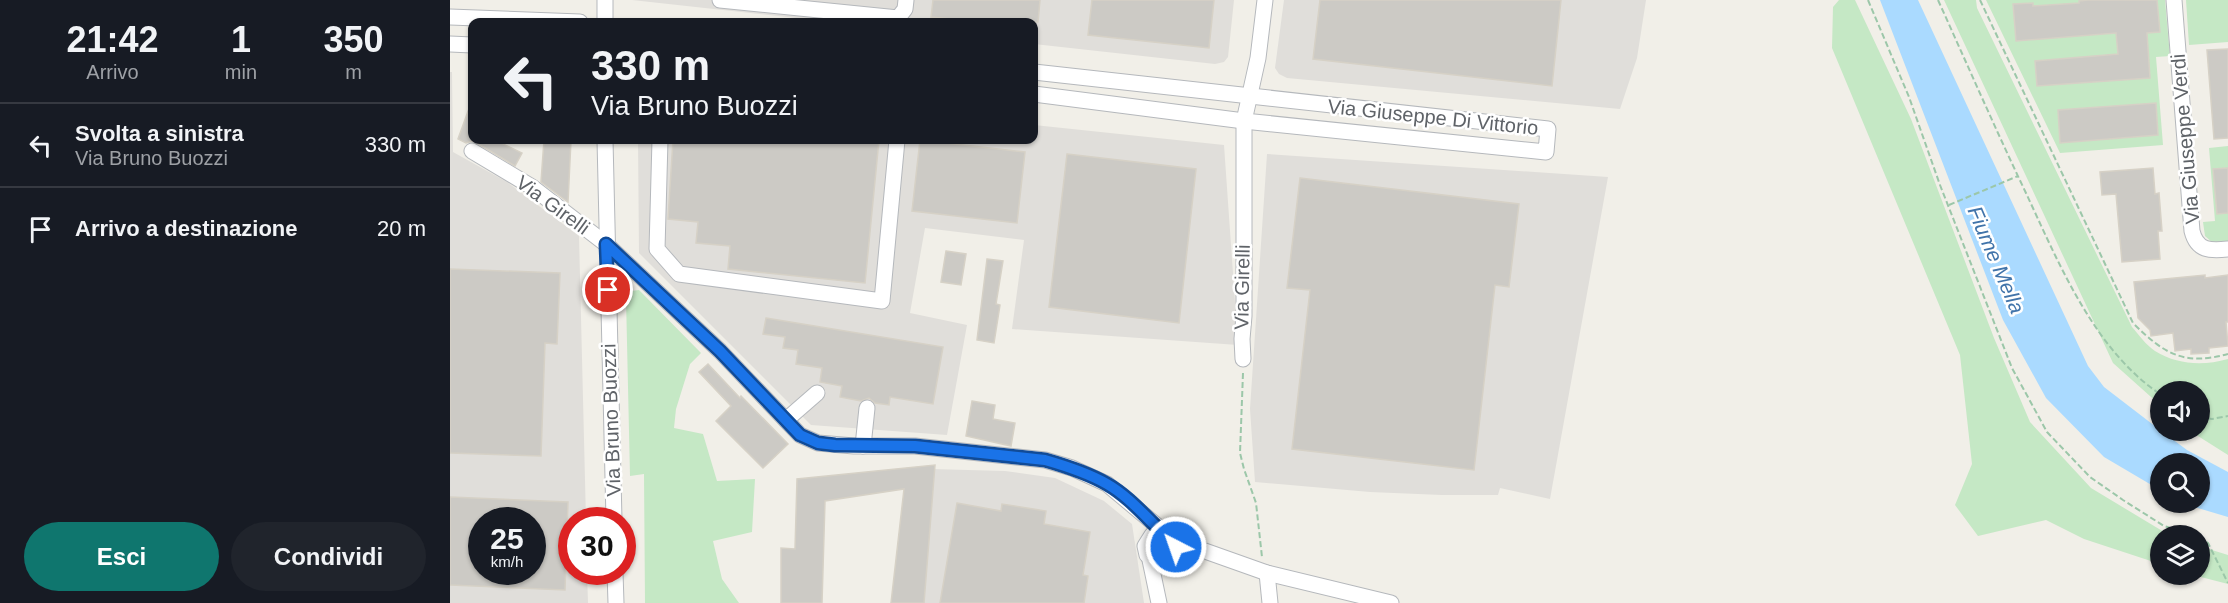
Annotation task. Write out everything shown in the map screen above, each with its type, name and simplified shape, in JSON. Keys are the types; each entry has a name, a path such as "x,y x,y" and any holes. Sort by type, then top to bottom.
{"street":[{"path":"605,0 605,18"},
{"path":"720,0 898,18 905,9 906,0"},
{"name":"Via Girelli","path":"1244,359 1242,339 1244,121 1251,95 1265,0"},
{"name":"Via Giuseppe Verdi","path":"2174,0 2192,231 2198,246 2206,250 2228,249"},
{"path":"450,17 476,18"},
{"path":"450,44 468,45"},
{"name":"Via Giuseppe Di Vittorio","path":"1038,72 1548,129 1546,152 1244,121 1038,95"},
{"name":"Via Bruno Buozzi","path":"605,144 614,507"},
{"path":"660,144 657,249 679,274 882,301 897,144"},
{"name":"Via Girelli","path":"472,151 532,187 606,244 720,351 800,435 818,443 915,446 1045,460 1107,484 1168,536 1268,573 1391,603"},
{"path":"786,420 817,393"},
{"path":"863,446 867,408"},
{"name":"Via Girelli","path":"1125,497 1142,526 1159,602"},
{"path":"1146,540 1152,535 1168,536 1176,547 1174,555 1168,561 1159,602"},
{"path":"1150,560 1156,563 1168,561"},
{"path":"1268,573 1270,603"},
{"path":"615,585 616,603"}],"path":[{"path":"1868,0 1909,97 1948,205 2012,368 2047,432 2090,477 2162,525"},
{"path":"1938,0 2018,176 2079,299 2100,332 2129,368 2150,386"},
{"path":"1980,0 2133,323 2156,346 2179,356 2198,359 2228,354"},
{"path":"1948,205 2018,176"},
{"name":"Via Girelli","path":"1244,359 1240,453 1256,503 1262,557 1268,573"},
{"path":"2210,419 2228,416"},
{"path":"2210,547 2228,583"}],"shaded area":[{"path":"632,0 1234,0 1228,57 1224,62 1215,64 1038,44 1038,18 796,18"},
{"path":"1284,0 1646,0 1637,58 1620,109 1287,78 1279,74 1275,68"},
{"path":"450,72 452,72 453,152 507,182 579,236 586,507 558,507 558,585 587,585 588,603 450,603"},
{"path":"1038,125 1224,145 1238,345 1012,329 1024,240 925,228 910,313 967,325 947,435 811,425 639,253 638,144 1038,144"},
{"path":"1267,154 1608,177 1550,499 1500,488 1498,495 1442,495 1370,492 1255,482 1250,409"},
{"path":"931,469 1005,471 1055,478 1104,501 1132,524 1144,603 919,603"}],"green space":[{"path":"1839,0 1855,0 1911,119 1994,338 2030,422 2091,488 2152,525 2150,525 2150,561 2084,539 2046,520 1978,536 1955,505 1972,464 1960,355 1832,48 1833,7"},
{"path":"1944,0 1976,0 1977,8 2132,327 2152,349 2182,362 2209,363 2228,359 2228,455 2206,441 2210,441 2210,381 2150,381 2150,396 2113,363"},
{"path":"1986,0 2165,0 2170,56 2156,57 2163,145 2060,153"},
{"path":"2186,0 2228,0 2228,42 2189,45"},
{"path":"2228,146 2228,242 2213,243 2205,236 2203,222 2215,221 2209,148"},
{"path":"639,290 701,353 690,364 676,409 674,428 703,434 717,481 755,479 752,532 713,541 722,579 739,603 645,603 644,474 630,476 626,298 631,291"},
{"path":"2210,549 2228,555 2228,584 2210,579"}],"water":[{"name":"Fiume Mella","path":"1880,0 1918,0 2088,366 2104,387 2150,422 2150,441 2175,441 2193,453 2150,453 2150,484 2104,457 2046,398 2003,320"},
{"path":"2210,462 2228,472 2228,517 2210,512"}],"building":[{"path":"933,0 1040,0 1038,22 1038,18 931,17"},
{"path":"1092,0 1214,0 1209,48 1088,35"},
{"path":"1320,0 1561,0 1552,86 1313,59"},
{"path":"2157,0 2160,32 2147,33 2150,78 2037,86 2035,61 2118,54 2116,33 2016,41 2013,4 2033,3 2033,6 2079,3 2079,1"},
{"path":"2228,49 2228,138 2214,139 2207,50"},
{"path":"2156,103 2158,135 2060,143 2058,110"},
{"path":"468,111 468,142 458,139"},
{"path":"479,144 503,144 522,153 515,166"},
{"path":"544,144 571,144 568,202 541,182"},
{"path":"673,144 879,144 865,283 728,269 730,246 696,243 698,222 668,219"},
{"path":"920,144 955,144 1025,152 1017,223 912,211"},
{"path":"1067,154 1196,169 1179,323 1049,307"},
{"path":"2153,168 2155,194 2159,193 2162,231 2158,231 2160,259 2122,262 2116,194 2102,195 2100,172"},
{"path":"2228,168 2228,213 2217,214 2213,169"},
{"path":"1300,178 1519,204 1509,287 1495,285 1474,470 1292,449 1310,290 1287,288"},
{"path":"946,251 966,254 961,285 941,282"},
{"path":"987,259 1003,261 996,304 1000,305 994,343 977,340"},
{"path":"450,269 560,273 557,344 545,343 541,456 450,453"},
{"path":"2205,275 2205,278 2228,275 2228,322 2226,322 2228,346 2209,348 2209,353 2191,354 2191,349 2175,351 2173,333 2151,336 2150,330 2138,318 2134,282"},
{"path":"766,318 943,347 933,404 890,397 889,405 875,403 869,398 861,401 840,397 842,386 820,382 822,368 796,364 798,350 783,348 785,337 763,334"},
{"path":"708,364 788,444 763,468 716,421 731,406 699,372"},
{"path":"972,401 995,405 993,419 1015,423 1011,446 966,436"},
{"path":"935,465 924,603 891,603 904,489 825,501 822,603 781,603 781,548 795,549 797,479"},
{"path":"450,497 568,502 568,507 558,507 558,585 565,585 565,590 450,585"},
{"path":"957,503 1001,511 1002,504 1046,511 1044,524 1090,532 1083,575 1088,576 1084,603 940,603"}],"route":[{"path":"608,290 606,244 720,351 800,435 818,443 835,445 915,446 1045,460 1059,464 1107,484 1153,521 1162,532 1169,535 1176,547"}]}
